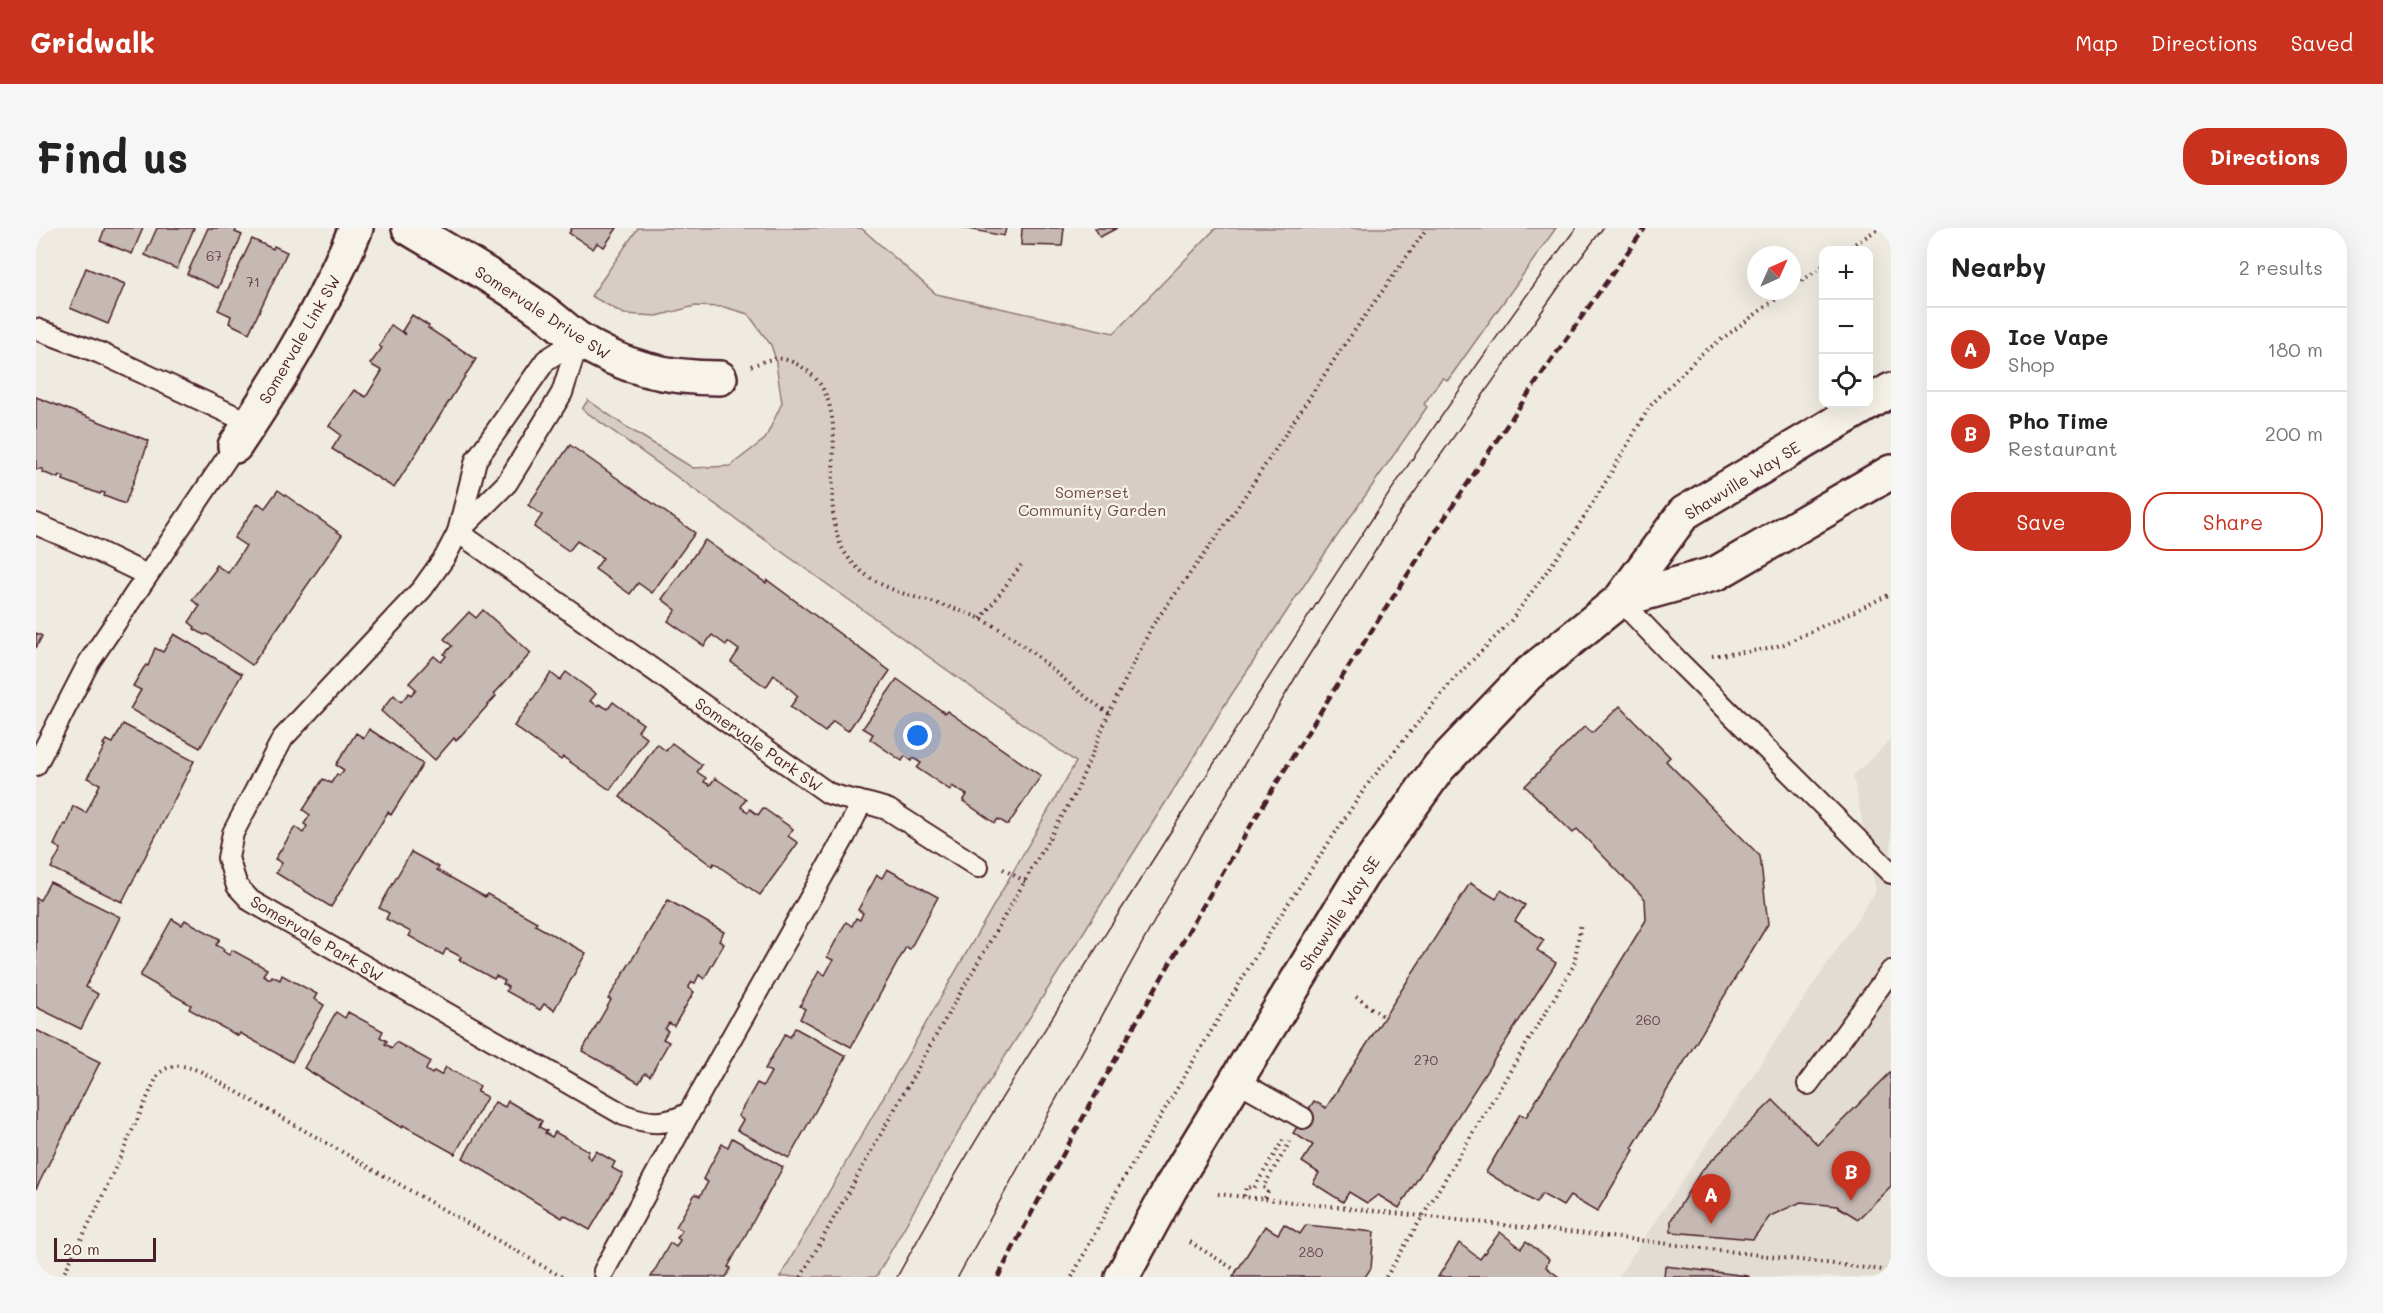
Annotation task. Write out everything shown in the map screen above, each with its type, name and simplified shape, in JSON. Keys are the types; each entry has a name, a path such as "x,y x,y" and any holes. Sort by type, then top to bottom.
{"street":[{"name":"Somervale Link SW","path":"242,435 307,333 337,275 356,228"},
{"name":"Somervale Drive SW","path":"409,228 538,308 579,339 609,356 645,370 671,376 720,378"},
{"name":"Shawville Way SE","path":"1122,1277 1170,1189 1361,876 1439,767 1527,675 1620,600 1684,513 1891,390"},
{"name":"Shawville Way SE","path":"1620,600 1717,573 1891,472"}],"lane":[{"path":"36,329 100,353 242,435 89,662 36,765"},
{"name":"Somervale Park SW","path":"458,532 507,483 562,393 579,339"},
{"name":"Somervale Park SW","path":"579,339 546,360 476,460 458,532 445,557 422,589 283,738 232,834 228,858 237,886 251,901 624,1115 640,1121 656,1123 672,1122 689,1113"},
{"path":"36,524 147,575"},
{"name":"Somervale Park SW","path":"458,532 828,793 889,810 978,867"},
{"path":"1620,600 1677,660 1891,873"},
{"path":"604,1271 689,1113 845,836 857,812 858,801"},
{"path":"1808,1084 1891,971"},
{"path":"1236,1080 1299,1127"}],"path":[{"path":"801,1277 935,1036 1076,792 1109,713 1152,627 1233,514 1338,354 1427,228"},
{"path":"1851,246 1880,228"},
{"path":"1801,282 1819,269"},
{"path":"720,378 775,357 792,361 809,372 823,390 830,409 834,521 841,546 847,556 876,581 981,619 1019,643 1084,698 1109,713"},
{"path":"981,619 1021,565"},
{"path":"1677,660 1767,649 1784,644 1891,594"},
{"path":"1386,1277 1574,965 1581,922"},
{"path":"1356,997 1384,1017"},
{"path":"62,1277 102,1197 158,1074 167,1067 180,1064 200,1071 562,1277"},
{"path":"1265,1198 1268,1191 1263,1188 1299,1127"},
{"path":"1244,1196 1246,1187 1254,1188 1288,1133"},
{"path":"1218,1194 1891,1271"},
{"path":"1190,1242 1238,1270"}],"shaded area":[{"path":"1891,739 1891,1277 1618,1277 1876,891 1853,776"}],"green space":[{"name":"Somerset Community Garden","path":"638,228 861,228 936,294 1114,333 1216,228 1556,228 1448,380 1442,378 1424,404 1427,407 1326,552 1222,709 1186,770 970,1112 876,1277 780,1277 1076,762 582,409 588,400 693,468 730,466 765,439 782,403 771,345 748,314 724,307 695,306 657,316 624,314 591,296"}],"building":[{"path":"105,228 143,228 132,254 100,241"},
{"path":"157,228 194,228 177,269 145,255"},
{"path":"208,228 237,228 235,232 242,235 218,288 187,274"},
{"path":"572,228 617,228 604,247 597,243 593,249 569,233"},
{"path":"963,228 1006,228 1004,236"},
{"path":"1022,228 1064,228 1062,246 1021,245"},
{"path":"1095,228 1117,228 1100,237"},
{"path":"252,239 273,249 274,246 287,252 249,333 229,323 231,316 218,310"},
{"path":"86,268 125,284 108,324 70,308"},
{"path":"412,315 476,359 394,488 332,449 341,435 329,426 354,390 366,397 382,371 370,364 382,348 379,346 391,325 406,335 402,331"},
{"path":"36,397 149,441 125,504 104,496 105,493 100,494 63,480 64,477 59,475 58,478 42,472 43,469 36,469"},
{"path":"570,445 695,533 652,593 638,583 630,594 595,569 603,558 577,541 569,551 534,527 542,515 528,505"},
{"path":"278,490 342,535 252,665 207,634 204,635 194,629 195,627 189,622 200,606 192,600 216,569 214,568 216,565 228,573 246,546 234,538 258,503 265,508"},
{"path":"705,540 766,583 767,580 890,671 848,731 833,721 825,732 790,707 798,696 774,675 766,687 731,662 739,650 728,642 726,645 712,635 704,646 668,621 676,610 662,599"},
{"path":"483,610 531,653 456,741 454,738 435,760 381,711 394,695 401,702 409,693 411,695 416,689 409,683 434,656 441,662 446,656 444,654 452,646 444,639 469,612 476,618"},
{"path":"36,633 42,636 36,648"},
{"path":"174,634 242,674 200,748 130,709 141,690 133,686 146,665 148,666 155,648 163,652"},
{"path":"566,672 596,694 590,701 608,709 613,702 643,724 638,731 647,738 610,790 563,757 561,760 514,726 551,673 560,680"},
{"path":"897,679 1041,776 1008,825 998,819 995,823 963,801 967,795 952,786 950,790 917,768 921,763 913,758 912,761 905,756 902,761 870,739 873,734 863,728"},
{"path":"1620,706 1670,757 1666,761 1760,856 1768,924 1632,1148 1634,1150 1597,1212 1570,1196 1563,1206 1542,1194 1536,1203 1486,1172 1520,1114 1526,1117 1646,920 1645,899 1577,829 1573,833 1525,786 1585,726 1592,733"},
{"path":"123,724 194,761 122,902 51,868 61,849 54,845 64,824 66,825 73,806 86,813 100,784 87,778 105,745 103,744 106,740 113,743"},
{"path":"369,729 423,764 391,815 388,812 331,907 276,873 282,863 275,859 295,827 303,833 307,826 304,824 310,815 303,810 323,779 331,783 337,774 339,776 344,770 336,765 356,733 364,738"},
{"path":"672,743 702,765 697,772 706,778 704,782 710,785 715,778 746,799 741,807 748,812 750,809 758,815 763,808 793,829 788,836 798,843 760,895 714,863 712,866 620,797 657,744 666,751"},
{"path":"411,852 439,867 437,870 485,897 487,894 537,922 535,925 586,953 554,1010 544,1004 540,1010 506,991 508,987 503,984 505,981 496,976 494,979 459,960 461,957 446,949 443,955 409,936 411,932 386,919 389,913 379,908"},
{"path":"887,869 938,897 910,949 906,947 851,1047 800,1019 805,1009 800,1006 819,971 825,975 833,960 827,957 846,922 852,926 856,918 860,920 863,913 858,910 877,875 882,878"},
{"path":"50,882 120,917 86,987 98,994 81,1029 36,1007 36,898 40,900"},
{"path":"1470,883 1496,899 1501,890 1525,905 1515,921 1544,940 1537,950 1556,963 1399,1208 1378,1195 1367,1203 1349,1192 1343,1202 1313,1183 1319,1173 1302,1162 1313,1145 1293,1133 1314,1101 1326,1108"},
{"path":"668,900 724,932 719,941 724,944 704,979 699,975 695,983 692,982 688,988 694,992 674,1026 669,1023 665,1029 668,1031 663,1039 669,1042 650,1076 645,1073 639,1083 582,1051 611,1000 608,999"},
{"path":"172,919 182,925 185,920 220,939 216,945 224,949 223,951 229,955 232,950 267,969 263,975 270,979 272,976 280,980 282,975 317,994 314,999 324,1005 292,1062 240,1033 238,1036 189,1009 191,1005 140,976"},
{"path":"336,1012 345,1018 348,1012 383,1031 380,1037 392,1048 396,1042 430,1061 426,1070 432,1074 434,1071 441,1075 446,1067 480,1086 477,1092 487,1097 455,1154 403,1125 402,1128 304,1068"},
{"path":"795,1028 846,1056 789,1158 737,1130 743,1120 738,1116 757,1083 763,1086 771,1072 765,1069 785,1034 790,1037"},
{"path":"36,1030 100,1062 36,1189"},
{"path":"1891,1072 1891,1186 1858,1219 1837,1206 1801,1202 1770,1216 1753,1239 1671,1232 1671,1220 1701,1171 1773,1100 1818,1145"},
{"path":"508,1101 542,1121 539,1127 547,1131 545,1133 552,1137 555,1132 589,1151 587,1156 591,1159 596,1151 615,1162 612,1168 623,1174 590,1230 564,1215 562,1218 463,1158 495,1102 505,1107"},
{"path":"732,1138 783,1167 728,1267 731,1268 726,1277 651,1277 670,1243 676,1247 680,1240 677,1238 682,1230 676,1227 695,1194 700,1196 708,1182 703,1179 722,1144 728,1147"},
{"path":"1284,1224 1300,1234 1306,1225 1374,1232 1371,1268 1365,1277 1233,1277 1265,1226 1278,1234"},
{"path":"1500,1232 1521,1248 1526,1241 1549,1259 1546,1267 1559,1277 1438,1277 1459,1243 1480,1259"},
{"path":"1665,1266 1748,1276 1749,1277 1664,1277"}],"tram line":[{"path":"897,1277 960,1167 1027,1058 1262,687 1415,455 1576,228"},
{"path":"958,1277 1193,851 1304,663 1395,520 1603,228"}],"railway":[{"path":"998,1277 1145,1006 1302,741 1384,610 1469,481 1645,228"}],"place":[{"name":"Pho Time","path":"1851,1201"},
{"name":"Ice Vape","path":"1711,1224"}]}
